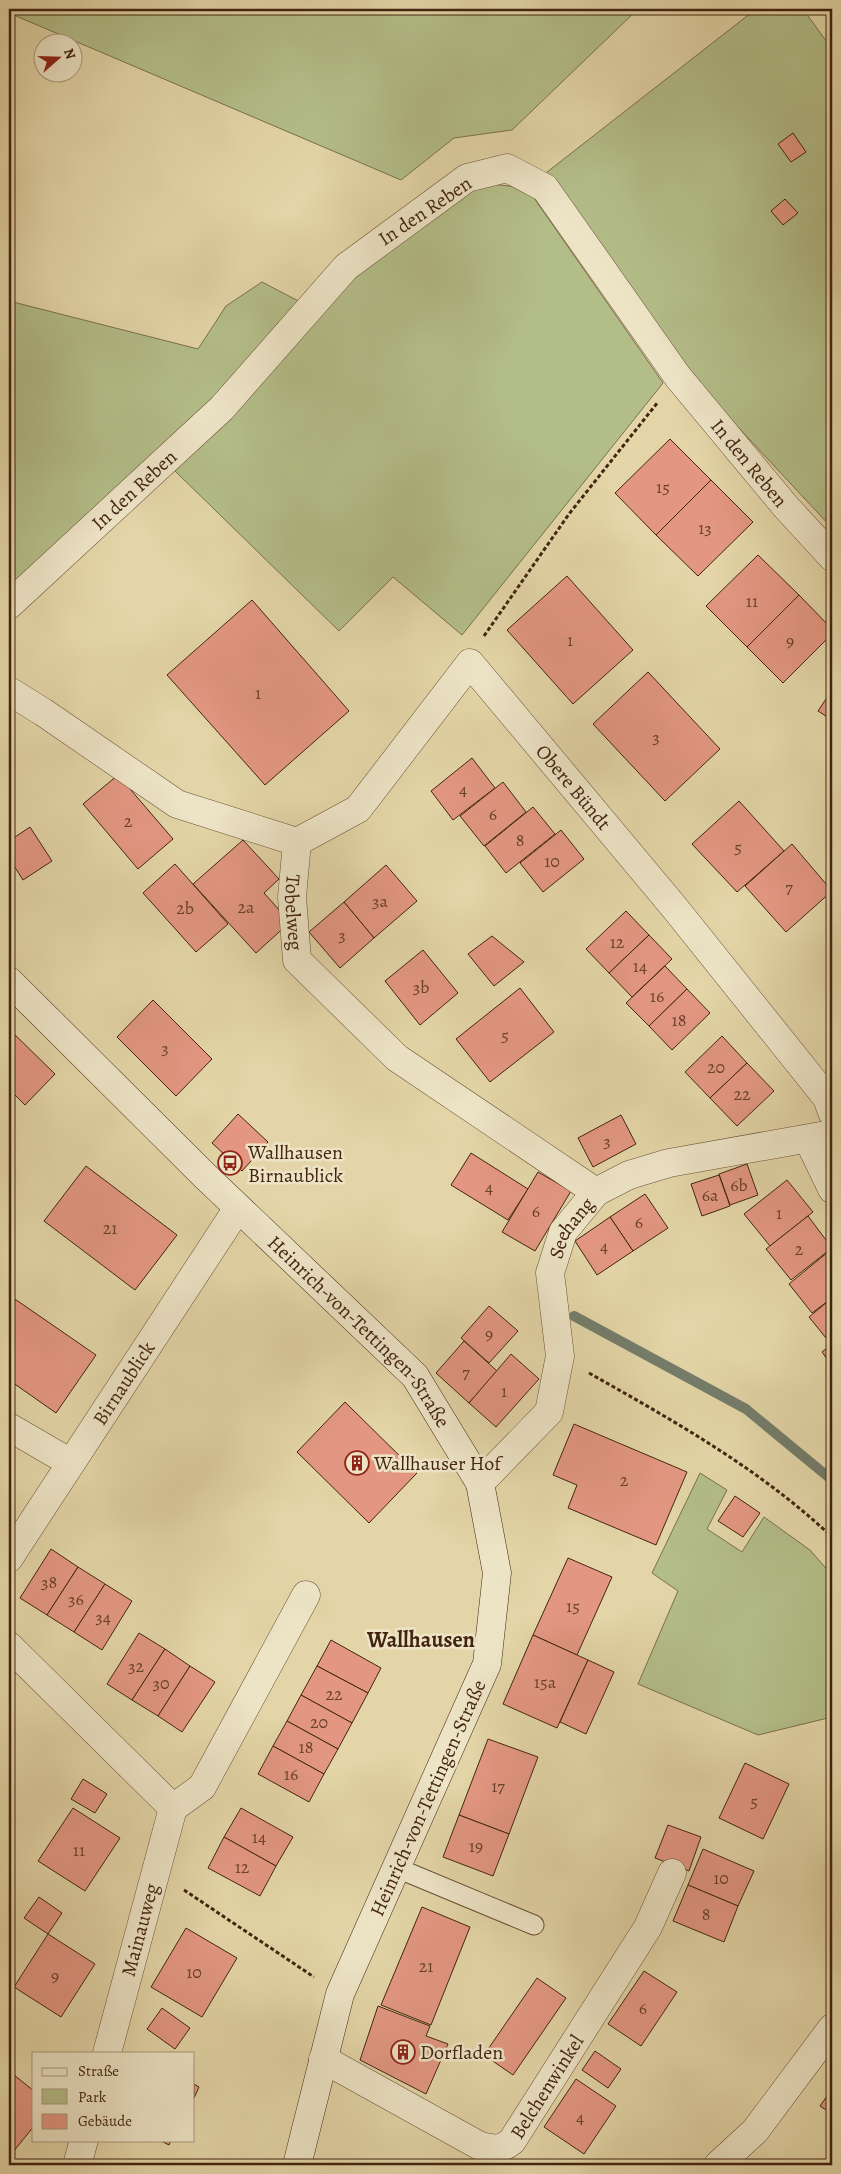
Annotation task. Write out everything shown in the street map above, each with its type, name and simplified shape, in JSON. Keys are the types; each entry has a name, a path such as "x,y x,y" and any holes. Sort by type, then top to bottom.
{"street":[{"name":"In den Reben","path":"9,605 222,408 346,267 467,178 507,168 545,188 678,377 786,507 832,557"},
{"path":"9,691 43,712 177,804 297,842 358,809 470,663"},
{"name":"Obere Bündt","path":"470,663 686,922 827,1098 832,1112"},
{"name":"Tobelweg","path":"297,842 292,897 296,960 397,1058 596,1192"},
{"name":"Heinrich-von-Tettingen-Straße","path":"9,981 238,1208 415,1376 480,1483 497,1573 487,1664 340,1994 297,2165"},
{"path":"820,1137 832,1189"},
{"name":"Seehang","path":"480,1483 549,1412 560,1356 550,1273 563,1232 596,1192 628,1175 669,1162 820,1137"},
{"name":"Birnaublick","path":"9,1558 238,1208"},
{"path":"9,1427 71,1463"},
{"path":"9,1646 173,1808 202,1787 306,1595"},
{"name":"Mainauweg","path":"108,2052 173,1808"},
{"name":"Belchenwinkel","path":"323,2059 480,2146 496,2150 505,2148 512,2141 648,1927 672,1873"},
{"path":"718,2165 755,2131 832,2028"},
{"path":"77,2165 83,2142"}],"lane":[{"path":"397,1868 534,1926"}],"path":[{"path":"470,663 478,643 570,514 678,377"},
{"path":"560,1356 716,1446 803,1510 832,1537"},
{"path":"156,1871 340,1994"}],"green space":[{"path":"9,9 638,9 512,130 454,138 401,180 82,44 82,32 54,32 9,13"},
{"path":"756,9 803,9 832,49 832,528 681,366 542,176"},
{"path":"491,184 527,188 663,383 462,635 393,577 339,631 174,470 366,265 468,192"},
{"path":"262,282 310,307 9,605 9,301 198,349 226,306"},
{"path":"700,1473 727,1490 707,1529 742,1552 764,1517 810,1550 832,1575 832,1717 758,1735 638,1684 678,1591 652,1573"}],"building":[{"path":"793,133 806,152 791,162 778,144"},
{"path":"785,199 798,213 783,225 771,211"},
{"path":"670,439 711,480 656,535 615,493"},
{"path":"711,480 753,522 698,576 656,535"},
{"path":"758,555 799,595 747,647 706,606"},
{"path":"567,576 633,650 573,704 507,630"},
{"path":"799,595 832,629 832,634 783,683 747,647"},
{"path":"252,600 349,711 265,785 167,675"},
{"path":"648,672 720,749 665,801 593,724"},
{"path":"832,690 832,720 818,711"},
{"path":"472,758 495,788 453,820 431,791"},
{"path":"118,775 173,839 138,869 83,804"},
{"path":"503,782 526,812 484,846 460,816"},
{"path":"739,801 784,851 737,892 692,844"},
{"path":"533,807 555,834 506,873 485,846"},
{"path":"30,827 52,861 23,880 9,858 9,841"},
{"path":"561,830 584,859 543,892 520,863"},
{"path":"243,840 279,879 264,893 290,922 256,953 193,884"},
{"path":"792,844 832,891 786,932 745,886"},
{"path":"175,864 228,924 196,952 143,893"},
{"path":"386,865 417,901 374,938 344,902"},
{"path":"344,902 374,938 340,968 309,932"},
{"path":"626,911 649,935 609,973 586,949"},
{"path":"649,935 672,959 632,997 609,973"},
{"path":"492,936 524,962 494,986 468,954"},
{"path":"423,950 458,993 420,1025 385,981"},
{"path":"665,966 687,989 649,1026 626,1003"},
{"path":"520,988 554,1032 490,1082 456,1039"},
{"path":"687,989 710,1013 672,1050 649,1026"},
{"path":"153,1000 212,1059 176,1096 117,1037"},
{"path":"9,1029 55,1074 25,1105 9,1089"},
{"path":"722,1036 747,1063 710,1098 685,1072"},
{"path":"747,1063 774,1091 737,1126 710,1098"},
{"path":"238,1114 268,1142 242,1171 212,1143"},
{"path":"621,1115 636,1144 593,1167 578,1138"},
{"path":"471,1153 528,1189 508,1220 451,1185"},
{"path":"747,1164 758,1195 730,1205 719,1174"},
{"path":"86,1166 177,1235 135,1290 44,1221"},
{"path":"538,1172 571,1191 535,1251 502,1232"},
{"path":"719,1175 730,1206 702,1216 691,1184"},
{"path":"787,1180 813,1212 770,1246 744,1214"},
{"path":"645,1194 668,1228 633,1251 610,1217"},
{"path":"808,1216 832,1248 791,1280 766,1249"},
{"path":"610,1217 633,1251 597,1275 575,1241"},
{"path":"828,1252 832,1257 832,1298 812,1313 789,1284"},
{"path":"9,1295 96,1355 56,1413 9,1380"},
{"path":"832,1298 832,1342 830,1343 809,1317"},
{"path":"489,1306 518,1331 489,1363 461,1338"},
{"path":"464,1341 497,1371 469,1403 436,1373"},
{"path":"832,1344 832,1366 822,1352"},
{"path":"511,1354 539,1379 496,1427 469,1403"},
{"name":"Wallhauser Hof","path":"345,1402 417,1473 369,1523 297,1452"},
{"path":"574,1424 687,1472 656,1545 568,1508 577,1485 553,1475"},
{"path":"735,1496 760,1513 743,1537 718,1521"},
{"path":"51,1549 78,1567 47,1615 20,1598"},
{"path":"568,1558 612,1577 577,1655 533,1635"},
{"path":"78,1567 105,1584 74,1632 47,1615"},
{"path":"105,1584 132,1601 102,1650 74,1632"},
{"path":"139,1633 165,1649 132,1700 107,1684"},
{"path":"533,1635 588,1660 557,1728 503,1704"},
{"path":"331,1640 381,1668 368,1693 317,1666"},
{"path":"165,1649 190,1666 158,1716 132,1700"},
{"path":"588,1660 614,1672 586,1734 560,1722"},
{"path":"190,1666 215,1682 182,1732 158,1716"},
{"path":"317,1666 368,1693 352,1723 301,1695"},
{"path":"301,1695 352,1723 338,1749 287,1721"},
{"path":"287,1721 338,1749 324,1774 273,1746"},
{"path":"488,1739 538,1757 509,1834 459,1815"},
{"path":"273,1746 324,1774 309,1802 258,1774"},
{"path":"745,1763 789,1784 763,1839 719,1818"},
{"path":"83,1779 107,1794 95,1813 71,1799"},
{"path":"73,1808 120,1838 85,1891 38,1861"},
{"path":"241,1808 293,1837 276,1866 224,1837"},
{"path":"459,1815 509,1834 493,1876 443,1857"},
{"path":"668,1825 701,1837 689,1871 655,1858"},
{"path":"224,1837 276,1866 260,1896 208,1868"},
{"path":"703,1849 754,1871 738,1906 688,1885"},
{"path":"688,1885 738,1906 724,1942 673,1921"},
{"path":"39,1897 62,1913 48,1934 24,1918"},
{"path":"422,1907 470,1927 431,2025 381,2005"},
{"path":"186,1928 237,1958 202,2017 151,1987"},
{"path":"48,1934 95,1964 61,2017 14,1987"},
{"path":"644,1971 677,1992 641,2046 608,2024"},
{"path":"537,1978 566,1998 513,2075 484,2055"},
{"name":"Dorfladen","path":"378,2006 430,2026 426,2036 448,2044 426,2094 360,2060"},
{"path":"162,2008 190,2028 175,2049 147,2029"},
{"path":"595,2051 621,2069 608,2088 582,2070"},
{"path":"9,2071 32,2089 32,2128 9,2157"},
{"path":"576,2079 616,2106 584,2154 544,2127"},
{"path":"195,2085 199,2087 195,2096"},
{"path":"832,2089 832,2114 820,2106"}],"waterway":[{"path":"574,1316 746,1409 832,1480"}],"place":[{"name":"Wallhausen Birnaublick","path":"230,1163"},
{"name":"Wallhauser Hof","path":"357,1463"},
{"name":"Dorfladen","path":"403,2052"}],"district":[{"name":"Wallhausen","path":"421,1640"}]}
